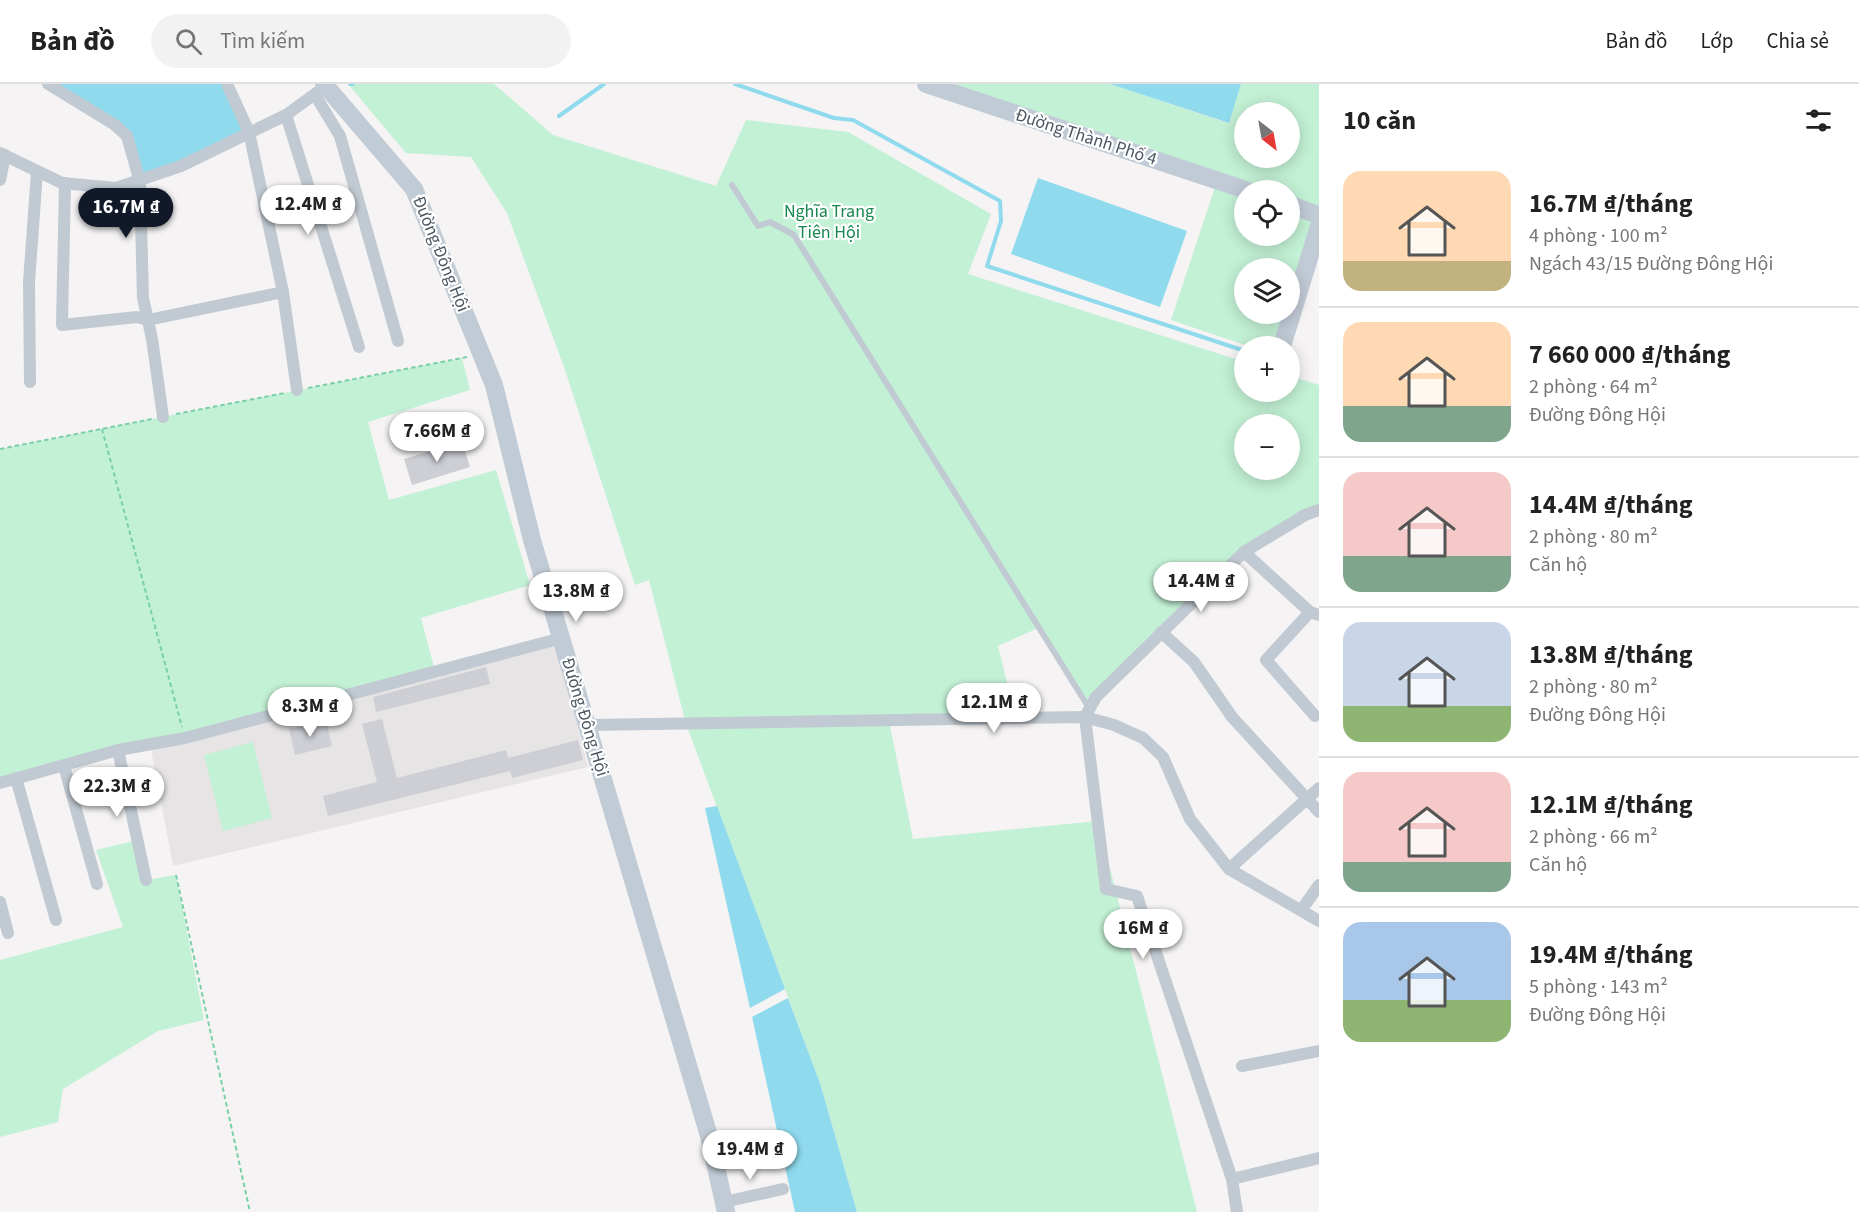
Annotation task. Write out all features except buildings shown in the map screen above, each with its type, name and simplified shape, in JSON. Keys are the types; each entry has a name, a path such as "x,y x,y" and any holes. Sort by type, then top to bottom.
{"street":[{"path":"48,84 115,124 127,136 140,182 143,298 163,417"},
{"path":"227,84 249,132 283,292 297,390"},
{"name":"Đường Thành Phố 4","path":"926,84 1234,186"},
{"path":"0,180 2,154 65,183 116,188 140,182 181,166 286,115 322,88 340,136 398,341"},
{"name":"Đường Đông Hội","path":"322,88 414,189 494,385 532,540 562,638 575,702 588,725 710,1136 725,1207"},
{"path":"286,115 359,347"},
{"path":"30,382 29,282 37,172"},
{"path":"65,183 62,325 137,317 148,320 283,292"},
{"path":"1300,208 1319,215"},
{"path":"1285,336 1319,225"},
{"path":"1237,1212 1232,1179 1137,896 1106,889 1087,713 1096,697 1244,552 1305,515 1319,510"},
{"path":"1244,552 1314,614 1266,660 1315,716"},
{"path":"1161,632 1194,662 1232,717 1319,812"},
{"path":"0,783 118,750 185,738 562,638"},
{"path":"588,725 1087,713 1143,738 1163,757 1190,819 1228,869 1302,909 1319,921"},
{"path":"118,750 146,880"},
{"path":"64,766 97,884"},
{"path":"16,778 56,920"},
{"path":"1228,869 1319,788"},
{"path":"1302,909 1319,885"},
{"path":"0,902 8,933"},
{"path":"1242,1066 1319,1051"},
{"path":"1232,1179 1319,1158"},
{"path":"725,1207 783,1189"}],"lane":[{"path":"732,185 758,226 771,222 794,236 1087,713"}],"path":[{"path":"0,449 482,354"},
{"path":"102,429 185,738"},
{"path":"176,875 250,1212"}],"shaded area":[{"path":"556,643 588,767 173,866 151,750"}],"green space":[{"name":"Nghĩa Trang Tiên Hội","path":"348,84 494,84 553,135 716,186 746,120 848,132 991,214 968,274 1234,359 1234,402 1300,402 1300,379 1319,385 1319,510 1244,552 1089,709 1038,628 998,646 1016,719 889,721 913,839 1098,821 1197,1212 857,1212 820,1083 686,724 649,580 635,585 564,367 507,213 471,157 406,153"},
{"path":"926,84 1110,84 1228,123 1234,105 1234,168 1300,168 1300,102 1235,102 1241,84 1319,84 1319,226 1300,288 1300,258 1234,258 1234,324 1289,324 1285,336 1234,336 1234,341 1171,320 1217,181"},
{"path":"462,358 470,390 368,422 389,500 496,470 530,585 421,618 435,671 0,784 0,449"},
{"path":"253,742 272,818 223,831 204,755"},
{"path":"138,840 146,880 176,875 204,1020 158,1031 63,1089 58,1122 0,1137 0,960 123,927 96,850"}],"water":[{"path":"48,84 227,84 249,132 140,182 127,136"},
{"path":"1110,84 1241,84 1229,123"},
{"path":"1038,178 1187,231 1160,307 1011,254"},
{"path":"717,806 785,989 750,1008 705,808"},
{"path":"788,998 820,1083 857,1212 795,1212 752,1017"}],"waterway":[{"path":"559,116 604,84"},
{"path":"735,84 834,118 853,120 1000,201 1001,221 987,266 1234,347"}]}
